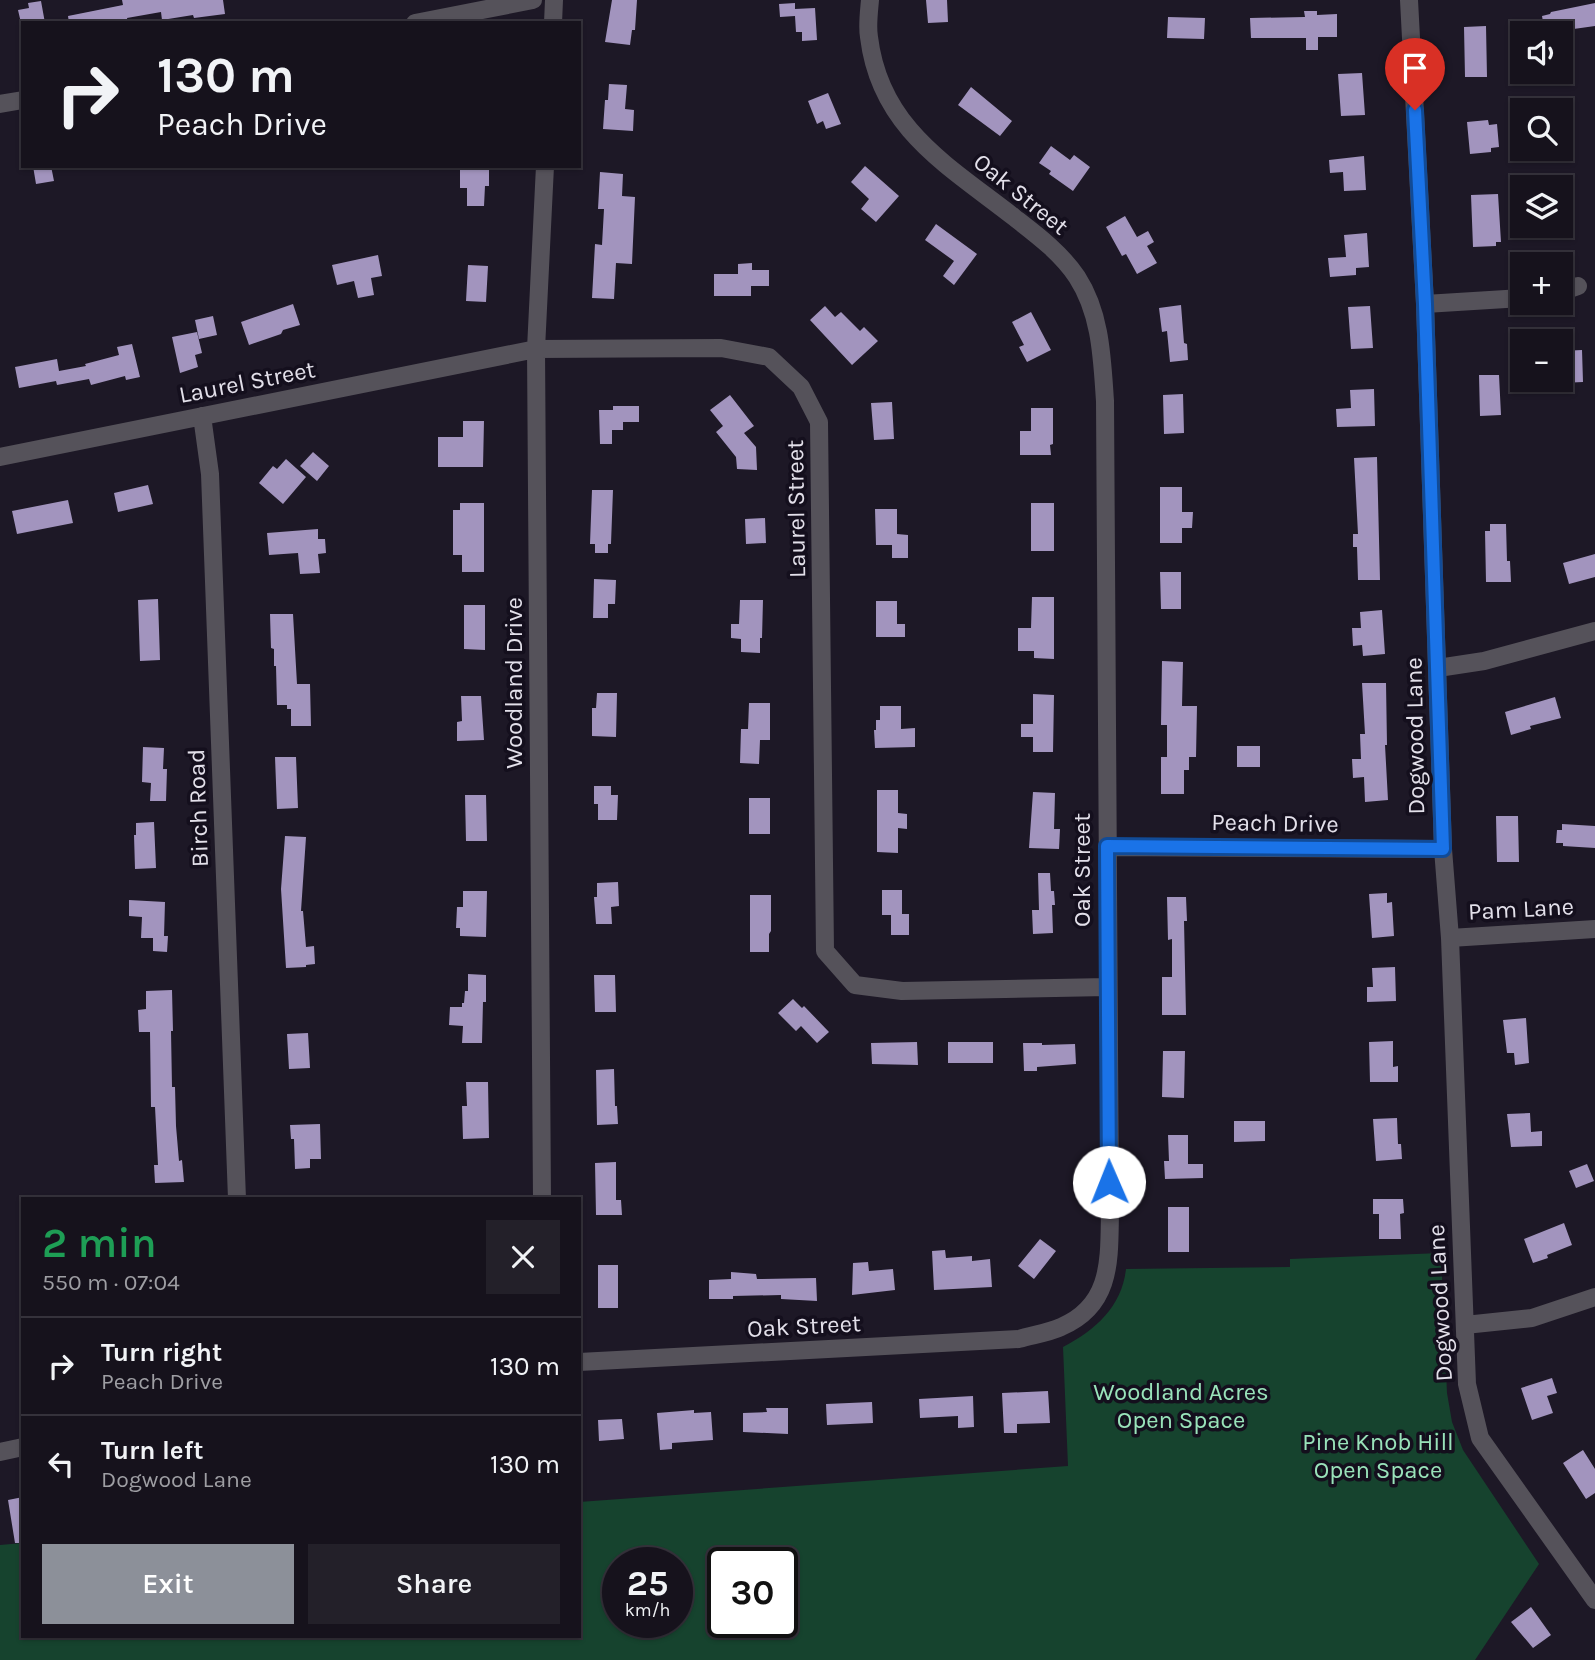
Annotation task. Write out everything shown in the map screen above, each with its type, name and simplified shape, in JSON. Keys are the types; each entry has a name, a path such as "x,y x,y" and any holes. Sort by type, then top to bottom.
{"street":[{"path":"425,21 533,0"},
{"path":"553,21 554,0"},
{"name":"Oak Street","path":"581,1362 1019,1339 1062,1327 1083,1313 1102,1290 1109,1257 1105,401 1102,350 1092,309 1076,276 1044,240 918,142 896,115 879,81 868,36 870,0"},
{"name":"Dogwood Lane","path":"1409,0 1425,304 1443,849 1450,938 1467,1384 1480,1438 1595,1600"},
{"path":"0,104 21,100"},
{"name":"Woodland Drive","path":"542,1197 536,349 545,168"},
{"path":"1425,304 1510,299"},
{"name":"Laurel Street","path":"0,457 536,349 721,348 769,358 802,387 819,422 825,951 855,985 902,991 1107,987"},
{"name":"Birch Road","path":"202,416 210,474 237,1197"},
{"path":"1438,668 1484,661 1595,631"},
{"name":"Peach Drive","path":"1107,846 1443,849"},
{"name":"Pam Lane","path":"1450,938 1595,929"},
{"path":"1465,1325 1532,1318 1595,1297"},
{"path":"0,1452 21,1447"}],"green space":[{"path":"1441,1253 1447,1393 1452,1422 1463,1450 1539,1564 1475,1660 0,1660 0,1545 21,1543 21,1638 581,1638 581,1502 1068,1466 1063,1347 1086,1333 1105,1316 1119,1294 1126,1269 1290,1267 1290,1259"}],"building":[{"path":"122,0 223,0 225,14 162,20 161,12 127,18 128,21 69,21 68,16 123,5"},
{"path":"612,0 637,0 635,30 632,30 630,45 605,42"},
{"path":"926,0 947,0 948,22 928,23"},
{"path":"41,1 45,21 21,23 18,10 29,8 28,3"},
{"path":"795,3 795,9 815,8 817,40 802,41 802,32 796,32 795,16 780,17 779,4"},
{"path":"1595,3 1595,26 1573,29 1573,21 1543,21 1542,16"},
{"path":"1304,11 1317,11 1317,15 1337,14 1337,37 1318,37 1318,50 1306,50 1306,38 1251,38 1250,18 1305,17"},
{"path":"1168,17 1205,18 1204,39 1167,38"},
{"path":"1486,26 1487,77 1465,77 1464,27"},
{"path":"1362,73 1365,115 1341,116 1338,74"},
{"path":"609,84 627,85 625,109 634,110 633,131 603,129"},
{"path":"971,87 1012,121 1000,136 958,105"},
{"path":"828,93 841,124 826,129 823,121 817,124 808,101"},
{"path":"1488,120 1489,125 1497,124 1499,147 1491,148 1491,152 1470,154 1467,122"},
{"path":"1051,146 1070,160 1074,155 1090,167 1073,191 1049,174 1051,171 1039,163"},
{"path":"1364,156 1366,190 1344,191 1343,172 1330,173 1329,160"},
{"path":"865,166 899,196 876,222 861,209 869,199 851,182"},
{"path":"33,168 51,168 54,181 36,184"},
{"path":"460,168 489,168 489,186 485,186 484,206 467,206 467,188 460,188"},
{"path":"600,172 623,174 622,196 635,197 632,264 616,263 614,299 592,298 595,244 602,245 604,209 598,209"},
{"path":"1498,194 1501,242 1496,242 1496,246 1473,247 1471,195"},
{"path":"1125,216 1137,237 1148,231 1154,242 1147,246 1157,263 1137,274 1126,254 1122,256 1106,227"},
{"path":"936,224 977,254 954,285 943,276 954,261 925,240"},
{"path":"1367,233 1369,267 1356,268 1356,275 1330,277 1328,258 1346,257 1344,235"},
{"path":"378,255 382,276 371,278 374,295 358,298 354,281 337,285 332,265"},
{"path":"752,263 752,270 769,270 769,286 751,286 751,296 714,296 714,274 738,274 738,264"},
{"path":"468,265 488,266 486,302 466,301"},
{"path":"293,304 300,325 249,345 241,322"},
{"path":"1181,305 1188,360 1170,362 1167,331 1162,332 1159,308"},
{"path":"825,306 835,317 841,312 860,331 864,327 878,341 852,365 810,320"},
{"path":"1370,306 1373,348 1351,349 1348,307"},
{"path":"1031,312 1051,350 1027,362 1019,347 1024,345 1012,322"},
{"path":"213,316 217,335 199,339 195,320"},
{"path":"197,332 202,353 195,355 198,367 180,373 172,337"},
{"path":"132,344 140,377 126,380 125,376 91,385 89,379 57,385 56,381 19,388 15,367 57,359 59,371 86,366 85,364 119,355 117,347"},
{"path":"1573,350 1582,350 1583,382 1573,382"},
{"path":"1479,375 1499,375 1501,415 1480,416"},
{"path":"1374,389 1375,426 1337,427 1336,409 1351,408 1350,390"},
{"path":"1183,394 1184,433 1164,434 1163,395"},
{"path":"730,395 754,426 744,433 756,447 757,470 737,469 736,457 716,432 723,426 710,410"},
{"path":"892,402 894,439 874,440 871,403"},
{"path":"613,406 639,406 639,422 623,422 623,430 612,430 612,444 600,444 599,410 613,410"},
{"path":"1031,408 1053,408 1051,455 1020,455 1020,431 1031,431"},
{"path":"463,421 484,421 483,467 438,467 438,437 463,437"},
{"path":"313,452 329,466 317,481 300,466"},
{"path":"1377,457 1380,580 1358,580 1357,547 1353,547 1353,534 1358,534 1354,458"},
{"path":"286,459 306,477 283,504 259,483 273,466 277,469"},
{"path":"148,485 153,504 118,512 114,493"},
{"path":"1160,487 1182,487 1182,512 1193,512 1192,528 1182,528 1182,543 1160,543"},
{"path":"592,490 613,490 611,544 608,544 608,553 595,553 595,544 590,544"},
{"path":"68,500 73,523 17,534 12,511"},
{"path":"460,503 484,503 484,572 462,572 462,555 453,555 453,510 460,510"},
{"path":"1031,503 1054,503 1054,551 1031,551"},
{"path":"875,509 897,509 897,534 908,535 908,558 892,558 892,545 876,545"},
{"path":"765,518 766,543 746,544 745,519"},
{"path":"1490,524 1506,524 1507,561 1510,561 1511,582 1486,582 1485,531 1490,531"},
{"path":"318,529 318,539 325,539 326,553 318,554 320,573 300,574 298,553 269,555 267,533"},
{"path":"1595,554 1595,577 1569,584 1563,563"},
{"path":"1160,572 1181,572 1181,609 1161,609"},
{"path":"594,579 616,580 615,604 608,604 608,618 593,618"},
{"path":"1032,597 1054,597 1054,659 1034,658 1034,651 1018,651 1018,628 1031,628"},
{"path":"158,599 160,660 140,661 138,600"},
{"path":"740,600 763,600 760,653 741,652 741,639 731,638 731,624 739,624"},
{"path":"876,601 897,601 897,624 905,624 905,637 876,637"},
{"path":"464,605 485,605 485,650 464,649"},
{"path":"1382,610 1385,654 1363,656 1362,645 1353,646 1352,628 1361,628 1360,612"},
{"path":"270,614 293,614 297,684 310,684 311,726 291,726 291,709 287,709 287,705 277,705"},
{"path":"1162,661 1183,662 1182,706 1197,706 1196,757 1189,757 1189,770 1184,770 1184,794 1161,794 1161,757 1167,757 1167,725 1161,725"},
{"path":"1362,683 1386,683 1388,800 1365,802 1364,777 1353,778 1352,759 1361,759 1360,734 1365,734"},
{"path":"597,693 617,693 616,737 592,736 592,708 596,708"},
{"path":"1033,694 1054,695 1053,752 1033,752 1033,737 1021,737 1021,724 1033,724"},
{"path":"461,696 481,696 484,740 457,741 457,722 462,721"},
{"path":"1555,697 1561,718 1530,726 1531,729 1511,735 1505,712"},
{"path":"749,703 770,703 770,740 760,740 759,764 740,763 741,729 748,729"},
{"path":"880,706 901,706 901,729 915,728 915,747 875,748 874,730 876,720 880,720"},
{"path":"1237,746 1260,746 1260,767 1237,767"},
{"path":"143,747 164,748 163,769 167,769 166,801 150,801 151,783 142,782"},
{"path":"275,757 296,757 298,808 277,809"},
{"path":"594,786 611,786 611,795 618,795 617,820 598,820 598,804 594,804"},
{"path":"877,790 898,790 898,813 907,814 907,829 898,828 898,853 877,852"},
{"path":"1033,792 1055,793 1054,829 1060,829 1059,849 1029,848"},
{"path":"465,795 486,795 487,841 466,841"},
{"path":"749,798 770,798 770,834 749,834"},
{"path":"1496,816 1518,816 1519,862 1497,862"},
{"path":"154,822 156,868 135,869 136,823"},
{"path":"1562,824 1595,826 1595,848 1556,843 1557,830 1562,830"},
{"path":"285,836 306,837 301,911 306,947 314,946 315,964 306,967 286,968 281,889"},
{"path":"1038,873 1050,873 1055,905 1052,905 1053,933 1033,934 1032,910 1039,910"},
{"path":"618,882 619,906 611,907 612,924 596,924 594,897 597,897 597,883"},
{"path":"882,890 902,890 902,914 909,914 909,935 891,935 891,915 882,915"},
{"path":"463,891 487,891 486,937 460,936 460,928 456,928 457,907 463,907"},
{"path":"1387,893 1387,903 1392,902 1394,936 1372,938 1369,894"},
{"path":"750,895 771,895 769,952 750,952"},
{"path":"1167,897 1186,897 1186,1015 1162,1015 1162,977 1172,977 1172,939 1168,940"},
{"path":"129,900 165,902 164,936 168,936 167,952 153,951 153,938 141,938 142,917 129,916"},
{"path":"1395,967 1396,1001 1367,1002 1367,987 1373,987 1372,968"},
{"path":"468,974 486,975 482,1043 462,1043 463,1026 449,1025 450,1007 462,1007 464,1003 465,991 468,991"},
{"path":"594,975 615,975 616,1012 595,1012"},
{"path":"172,990 172,1087 175,1087 179,1161 182,1160 184,1182 155,1183 154,1165 158,1165 155,1107 151,1107 150,1032 139,1032 138,1010 146,1009 146,991"},
{"path":"793,999 802,1008 804,1006 829,1032 817,1043 801,1026 796,1031 778,1013"},
{"path":"1526,1018 1529,1063 1515,1065 1514,1053 1507,1053 1503,1020"},
{"path":"308,1033 310,1068 289,1069 287,1034"},
{"path":"1393,1041 1393,1067 1398,1066 1398,1082 1370,1082 1369,1042"},
{"path":"917,1042 918,1065 872,1064 871,1043"},
{"path":"948,1042 993,1042 993,1063 948,1063"},
{"path":"1023,1043 1075,1044 1076,1064 1037,1067 1037,1071 1024,1071"},
{"path":"1163,1051 1185,1051 1184,1098 1162,1097"},
{"path":"614,1069 618,1124 597,1125 596,1070"},
{"path":"466,1082 488,1082 489,1138 463,1139 462,1106 467,1106"},
{"path":"1530,1113 1531,1132 1542,1131 1542,1146 1511,1147 1507,1114"},
{"path":"1397,1118 1398,1144 1401,1144 1402,1159 1376,1161 1373,1119"},
{"path":"1234,1121 1265,1121 1265,1141 1234,1142"},
{"path":"320,1124 321,1159 310,1159 310,1168 295,1169 294,1139 291,1139 290,1125"},
{"path":"1168,1135 1188,1135 1188,1164 1203,1164 1203,1178 1165,1179 1164,1161 1169,1161"},
{"path":"616,1162 616,1200 621,1200 622,1215 596,1215 595,1163"},
{"path":"1587,1164 1594,1181 1576,1188 1569,1171"},
{"path":"1373,1199 1403,1199 1404,1213 1400,1214 1401,1239 1379,1239 1379,1214 1373,1214"},
{"path":"1168,1207 1189,1207 1189,1252 1168,1252"},
{"path":"1564,1223 1572,1245 1533,1263 1524,1239"},
{"path":"1040,1239 1056,1251 1034,1279 1018,1266"},
{"path":"945,1250 946,1258 972,1256 972,1261 990,1259 992,1287 934,1290 932,1251"},
{"path":"868,1262 869,1271 893,1269 895,1290 852,1295 853,1263"},
{"path":"598,1265 618,1265 618,1308 598,1308"},
{"path":"731,1272 756,1274 757,1279 816,1278 817,1301 781,1299 781,1295 709,1299 709,1280 731,1279"},
{"path":"1552,1378 1557,1393 1547,1396 1553,1413 1532,1420 1521,1388"},
{"path":"1048,1391 1050,1423 1017,1424 1017,1433 1004,1433 1002,1393"},
{"path":"973,1396 974,1427 958,1428 958,1416 920,1418 919,1399"},
{"path":"872,1402 873,1423 827,1425 826,1404"},
{"path":"766,1408 788,1408 788,1434 743,1432 743,1413 767,1412"},
{"path":"694,1410 694,1413 711,1412 713,1440 672,1443 672,1449 660,1450 657,1413"},
{"path":"622,1419 624,1439 599,1441 598,1420"},
{"path":"1583,1450 1595,1469 1595,1493 1586,1499 1563,1463"},
{"path":"21,1497 21,1543 15,1543 8,1500"},
{"path":"1531,1607 1551,1635 1533,1648 1511,1622"}],"route":[{"path":"1109,1182 1107,846 1443,849 1425,304 1415,110"}],"park label":[{"name":"Woodland Acres Open Space","path":"1181,1406"},
{"name":"Pine Knob Hill Open Space","path":"1378,1456"}]}
